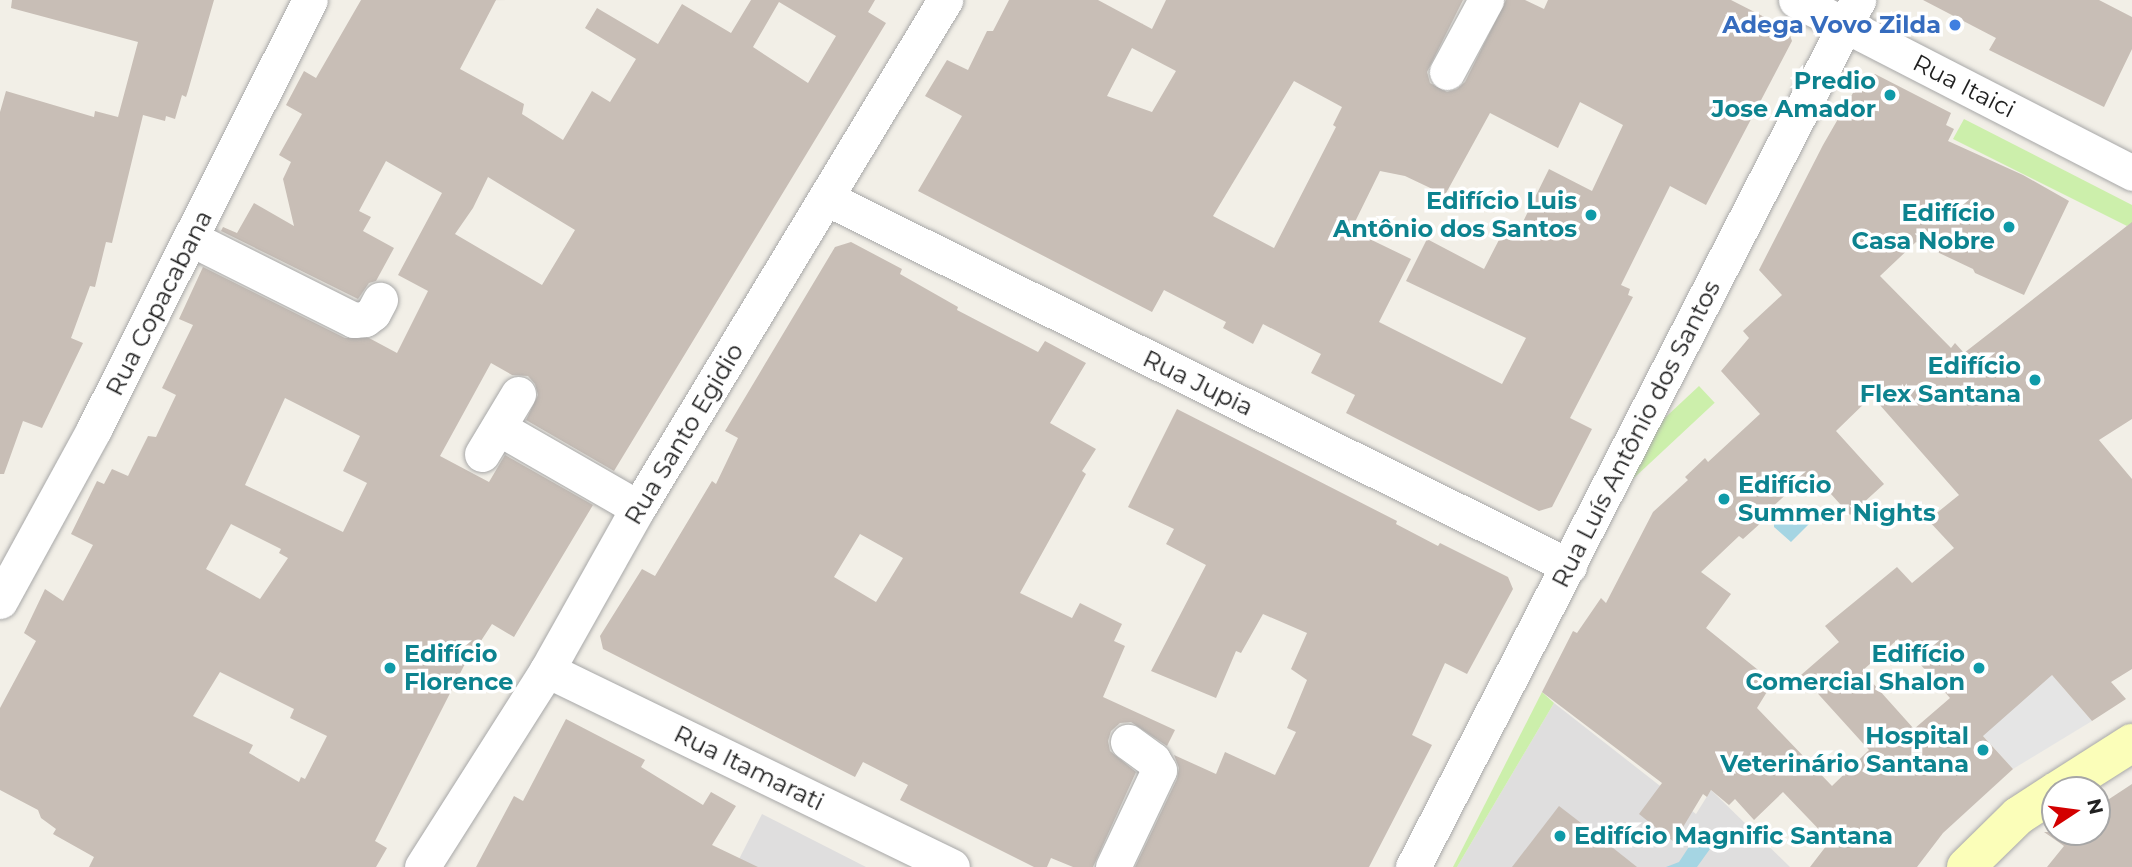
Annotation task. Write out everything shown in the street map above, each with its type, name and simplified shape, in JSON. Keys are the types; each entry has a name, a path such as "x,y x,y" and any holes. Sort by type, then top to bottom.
{"main road":[{"path":"2080,776 2132,743"},
{"path":"1966,867 2018,816 2041,801"}],"street":[{"name":"Rua Copacabana","path":"0,601 94,429 310,0"},
{"name":"Rua Santo Egidio","path":"422,867 547,670 639,508 828,199 945,0"},
{"path":"1447,72 1486,0"},
{"name":"Rua Itaici","path":"1796,0 1852,13 2132,173"},
{"name":"Rua Luís Antônio dos Santos","path":"1413,867 1852,13"},
{"name":"Rua Jupia","path":"828,199 1569,566"},
{"path":"192,239 354,320 365,319 373,313 380,300"},
{"path":"518,394 491,441 639,508"},
{"name":"Rua Itamarati","path":"547,670 952,867"},
{"path":"1113,867 1158,770 1153,760 1128,742"}],"shaded area":[{"path":"1999,614 2092,721 2013,769 1954,703"},
{"path":"1554,703 1696,814 1711,790 1790,867 1457,867"},
{"path":"762,814 866,867 735,867"}],"green space":[{"path":"1964,119 2132,205 2132,223 2127,226 1953,139"},
{"path":"1699,386 1715,403 1612,498 1597,481"},
{"path":"1542,692 1554,703 1457,867 1453,867"}],"water":[{"path":"1800,508 1812,521 1791,542 1774,527 1774,519 1784,513 1790,517"},
{"path":"1700,830 1715,842 1697,867 1666,867 1679,862"}],"building":[{"path":"12,0 214,0 188,91 186,97 182,95 175,119 166,116 165,121 143,115 112,243 106,242 95,287 90,286 71,338 83,343 42,428 23,421 4,474 0,474 0,112 6,91 94,117 95,111 118,117 138,42 11,8"},
{"path":"361,0 496,0 460,69 524,104 522,114 563,140 592,91 610,102 636,59 585,28 597,8 658,44 682,4 731,33 751,0 875,0 868,12 886,23 614,471 526,420 538,395 535,384 528,376 512,375 491,363 440,456 489,482 505,455 593,505 514,637 492,624 477,647 474,646 375,841 387,848 376,867 89,867 94,857 53,834 56,829 41,818 38,810 0,790 0,708 36,641 24,633 45,589 63,601 93,545 71,534 97,481 104,484 112,469 128,476 148,436 156,437 176,395 162,388 193,325 179,319 203,267 345,338 369,338 397,353 428,291 398,275 442,193 386,161 359,211 371,217 363,231 394,248 376,281 369,283 358,299 221,231 223,227 237,233 254,203 294,226 283,179 291,162 279,155 302,114 286,105 304,71 316,78","holes":["779,2 836,36 808,83 753,47","488,177 575,230 542,285 455,234 473,208","285,398 360,436 343,471 367,483 343,532 245,485","231,524 281,549 279,553 288,558 260,599 206,569","220,672 294,709 290,718 327,736 305,779 301,777 299,782 249,753 253,745 193,716"]},
{"path":"1009,0 1098,0 1152,29 1166,0 1463,0 1427,72 1430,83 1447,92 1457,89 1465,82 1506,0 1525,0 1544,9 1548,0 1731,0 1788,29 1792,41 1706,205 1670,186 1621,285 1630,289 1628,295 1633,297 1570,418 1592,429 1552,507 1539,511 1346,413 1355,395 1311,373 1321,354 1263,324 1253,344 1223,328 1226,322 1164,290 1152,312 918,191 962,116 925,96 947,60 968,70 987,31 993,31","holes":["1132,48 1176,71 1152,112 1107,96","1294,81 1342,107 1333,125 1336,127 1274,248 1213,216","1580,102 1623,125 1592,191 1549,169 1515,238 1503,232 1484,269 1427,239 1406,281 1526,338 1502,384 1379,322 1411,259 1351,230 1380,171 1405,176 1445,195 1490,113 1558,148"]},
{"path":"1923,0 2099,0 2132,17 2132,49 2104,107 1989,50 1996,38"},
{"path":"1875,74 1951,113 1946,125 1954,129 1948,141 2023,175 2069,201 2024,295 1916,242 1880,276 1951,348 1955,343 1964,353 2132,222 2132,419 2099,440 2132,479 2132,669 2111,682 2126,699 2092,721 2052,675 1983,736 2013,769 1943,833 1917,867 1810,867 1830,841 1783,792 1754,820 1735,799 1729,805 1711,790 1707,797 1703,794 1674,842 1639,814 1662,783 1542,692 1573,631 1577,633 1601,598 1606,603 1653,512 1688,480 1685,477 1705,458 1708,462 1760,414 1721,371 1749,338 1743,331 1782,295 1759,270 1823,145 1861,79","holes":["1872,396 1959,495 1928,520 1954,548 1912,583 1897,567 1825,626 1839,642 1801,675 1869,750 1832,786 1757,708 1773,682 1706,628 1731,594 1701,572 1739,536 1743,539 1763,521 1760,518 1811,472 1850,515 1884,484 1836,431","1898,639 1950,698 1914,729 1862,671"]},
{"path":"851,242 902,269 900,274 958,307 957,310 1038,352 1045,341 1086,363 1050,423 1096,449 1082,471 1086,474 1020,593 1072,618 1080,603 1122,624 1114,641 1125,646 1103,697 1175,730 1167,746 1131,722 1120,723 1111,731 1108,741 1110,751 1136,772 1093,867 1073,867 1051,858 1047,867 1034,867 900,800 908,785 863,762 855,777 603,649 600,636 642,569 655,576 712,481 716,484 738,438 725,431 835,247","holes":["860,534 903,558 876,602 834,577"]},
{"path":"1177,409 1397,521 1396,524 1438,546 1440,543 1508,577 1513,589 1467,674 1445,663 1412,735 1432,745 1369,867 1135,867 1177,779 1179,768 1174,755 1216,774 1225,752 1275,775 1296,732 1287,728 1307,680 1291,669 1307,633 1263,614 1241,653 1236,651 1216,698 1151,671 1206,565 1166,544 1174,529 1128,507"},
{"path":"566,719 645,760 641,767 703,805 711,792 736,806 712,845 758,867 476,867 514,796 523,801"},
{"path":"2132,784 2132,867 2047,867 2064,846 2111,846 2111,798"},
{"name":"Edifício Magnific Santana","path":"1559,806 1598,836 1637,867 1512,867"}],"place":[{"name":"Adega Vovo Zilda","path":"1955,25"},
{"name":"Predio Jose Amador","path":"1890,95"},
{"name":"Edifício Luis Antônio dos Santos","path":"1591,215"},
{"name":"Edifício Casa Nobre","path":"2009,227"},
{"name":"Edifício Flex Santana","path":"2035,380"},
{"name":"Edifício Summer Nights","path":"1724,499"},
{"name":"Edifício Florence","path":"390,668"},
{"name":"Edifício Comercial Shalon","path":"1979,668"},
{"name":"Hospital Veterinário Santana","path":"1983,750"},
{"name":"Edifício Magnific Santana","path":"1560,836"}]}
